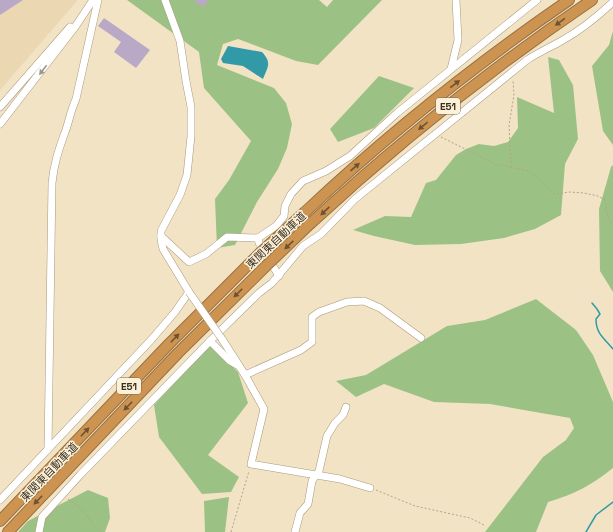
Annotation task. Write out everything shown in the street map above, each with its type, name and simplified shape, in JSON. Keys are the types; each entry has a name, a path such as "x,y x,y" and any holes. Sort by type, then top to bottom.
{"highway":[{"name":"東関東自動車道","path":"0,521 169,344 259,254 354,167 432,102 485,61 569,0"},
{"name":"東関東自動車道","path":"8,532 178,353 311,223 362,177 441,112 499,67 592,0"}],"street":[{"path":"48,449 52,177 57,153 65,134 70,112 76,100 98,0"},
{"path":"165,0 180,41 191,107 191,136 187,175 180,195 161,231 163,249 189,292 245,375 264,409 251,464 340,479 370,488"},
{"path":"450,69 458,40 456,0"},
{"path":"161,236 189,262 206,254 227,237 258,238 282,220 285,206 291,194 303,181 326,171 350,156 450,69 537,0"},
{"path":"0,107 91,2"},
{"path":"0,124 75,27 91,2"},
{"path":"39,532 42,517 62,495 210,341 259,293 279,276 303,246 321,234 356,199 527,60 540,51 564,40 595,18 613,2"},
{"path":"258,238 259,243 279,276"},
{"path":"0,500 151,340 175,312 189,292"},
{"path":"245,375 301,350 312,342 312,318 319,312 348,302 364,301 380,308 421,338"},
{"path":"210,341 230,361 238,366"},
{"path":"295,532 300,513 308,504 312,481 319,471 327,436 335,423 343,415 346,407"}],"path":[{"path":"511,167 510,124 514,94 512,72"},
{"path":"435,134 495,164 529,171 556,194 569,192 598,196 605,200 608,221 613,225"},
{"path":"231,532 251,464"},
{"path":"370,488 415,506 470,518 484,525"},
{"path":"62,495 82,509 95,527 102,532"}],"shaded area":[{"path":"0,0 78,0 0,90"}],"green space":[{"path":"127,0 319,0 327,7 333,0 382,0 318,65 296,61 238,39 223,44 217,65 274,88 286,103 292,124 287,148 278,169 257,202 235,245 217,248 215,199 229,180 251,141 204,88 199,52"},
{"path":"613,31 613,145 603,131 592,66 609,45"},
{"path":"548,57 559,60 573,85 578,139 565,164 561,215 535,229 504,238 461,244 415,245 353,230 385,216 411,217 426,183 436,180 456,155 479,144 494,146 508,142 518,128 517,97 554,113"},
{"path":"379,76 414,88 374,128 338,142 330,129"},
{"path":"613,165 613,292 600,271 599,209 611,167"},
{"path":"536,299 576,330 593,355 613,402 613,468 583,488 567,496 548,502 536,532 485,532 543,457 566,440 574,428 570,418 490,404 434,402 384,384 356,397 336,381 366,375 447,326 485,320"},
{"path":"210,344 238,372 248,403 208,455 239,477 231,492 202,494 159,437 154,405"},
{"path":"88,490 108,498 110,518 105,532 18,532 28,521"},
{"path":"229,497 225,532 205,532 204,501"}],"water":[{"path":"228,46 262,52 268,62 268,68 263,79 243,66 223,63 221,59"}],"building":[{"path":"0,0 23,0 0,15"},
{"path":"193,0 208,0 204,7"},
{"path":"104,18 150,50 136,68 114,52 121,42 98,26"}],"waterway":[{"path":"592,303 600,314 596,319 597,328 613,349"},
{"path":"586,532 596,515 613,502"}]}
